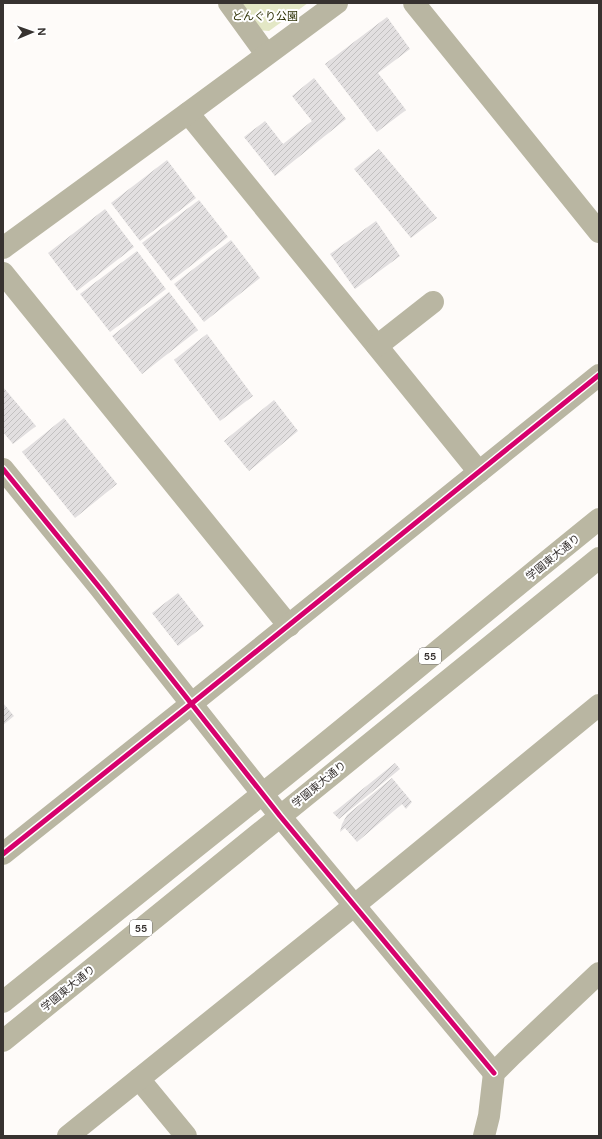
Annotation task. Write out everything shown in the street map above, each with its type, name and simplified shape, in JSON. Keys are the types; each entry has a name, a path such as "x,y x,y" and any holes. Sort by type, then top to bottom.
{"main road":[{"name":"学園東大通り","path":"3,1002 262,794 599,519"},
{"name":"学園東大通り","path":"3,1041 599,558"}],"street":[{"path":"228,3 266,54"},
{"path":"3,248 337,3"},
{"path":"414,3 599,232"},
{"path":"188,113 479,472"},
{"path":"3,273 289,626"},
{"path":"377,346 433,302"},
{"path":"3,854 599,376"},
{"path":"3,469 100,588 262,794 494,1073"},
{"path":"68,1136 599,705"},
{"path":"484,1136 489,1116 494,1073 599,973"},
{"path":"139,1079 186,1136"}],"green space":[{"name":"どんぐり公園","path":"238,3 308,3 269,31 257,30"}],"building":[{"path":"387,17 410,49 378,73 406,110 377,132 325,64"},
{"path":"314,78 346,119 275,176 244,137 265,121 283,144 312,121 292,96"},
{"path":"379,149 437,218 411,238 354,169"},
{"path":"167,160 196,198 140,241 111,203"},
{"path":"199,200 228,237 171,281 142,243"},
{"path":"105,209 134,247 77,291 48,253"},
{"path":"376,221 400,256 355,289 330,254"},
{"path":"231,240 260,278 204,322 174,284"},
{"path":"137,251 166,289 110,332 80,294"},
{"path":"169,292 198,330 142,374 112,336"},
{"path":"207,334 253,396 220,421 174,360"},
{"path":"3,387 36,426 13,444 3,432"},
{"path":"274,400 298,431 249,471 224,441"},
{"path":"64,418 117,484 75,518 22,452"},
{"path":"178,593 204,626 178,646 152,613"},
{"path":"3,703 14,716 3,725"},
{"path":"395,763 400,769 339,819 333,813"},
{"path":"392,778 412,802 406,809 402,804 357,842 345,828 340,832 347,815"}],"cycle path":[{"path":"3,854 599,375"},
{"path":"3,469 100,588 280,816 494,1073"}]}
